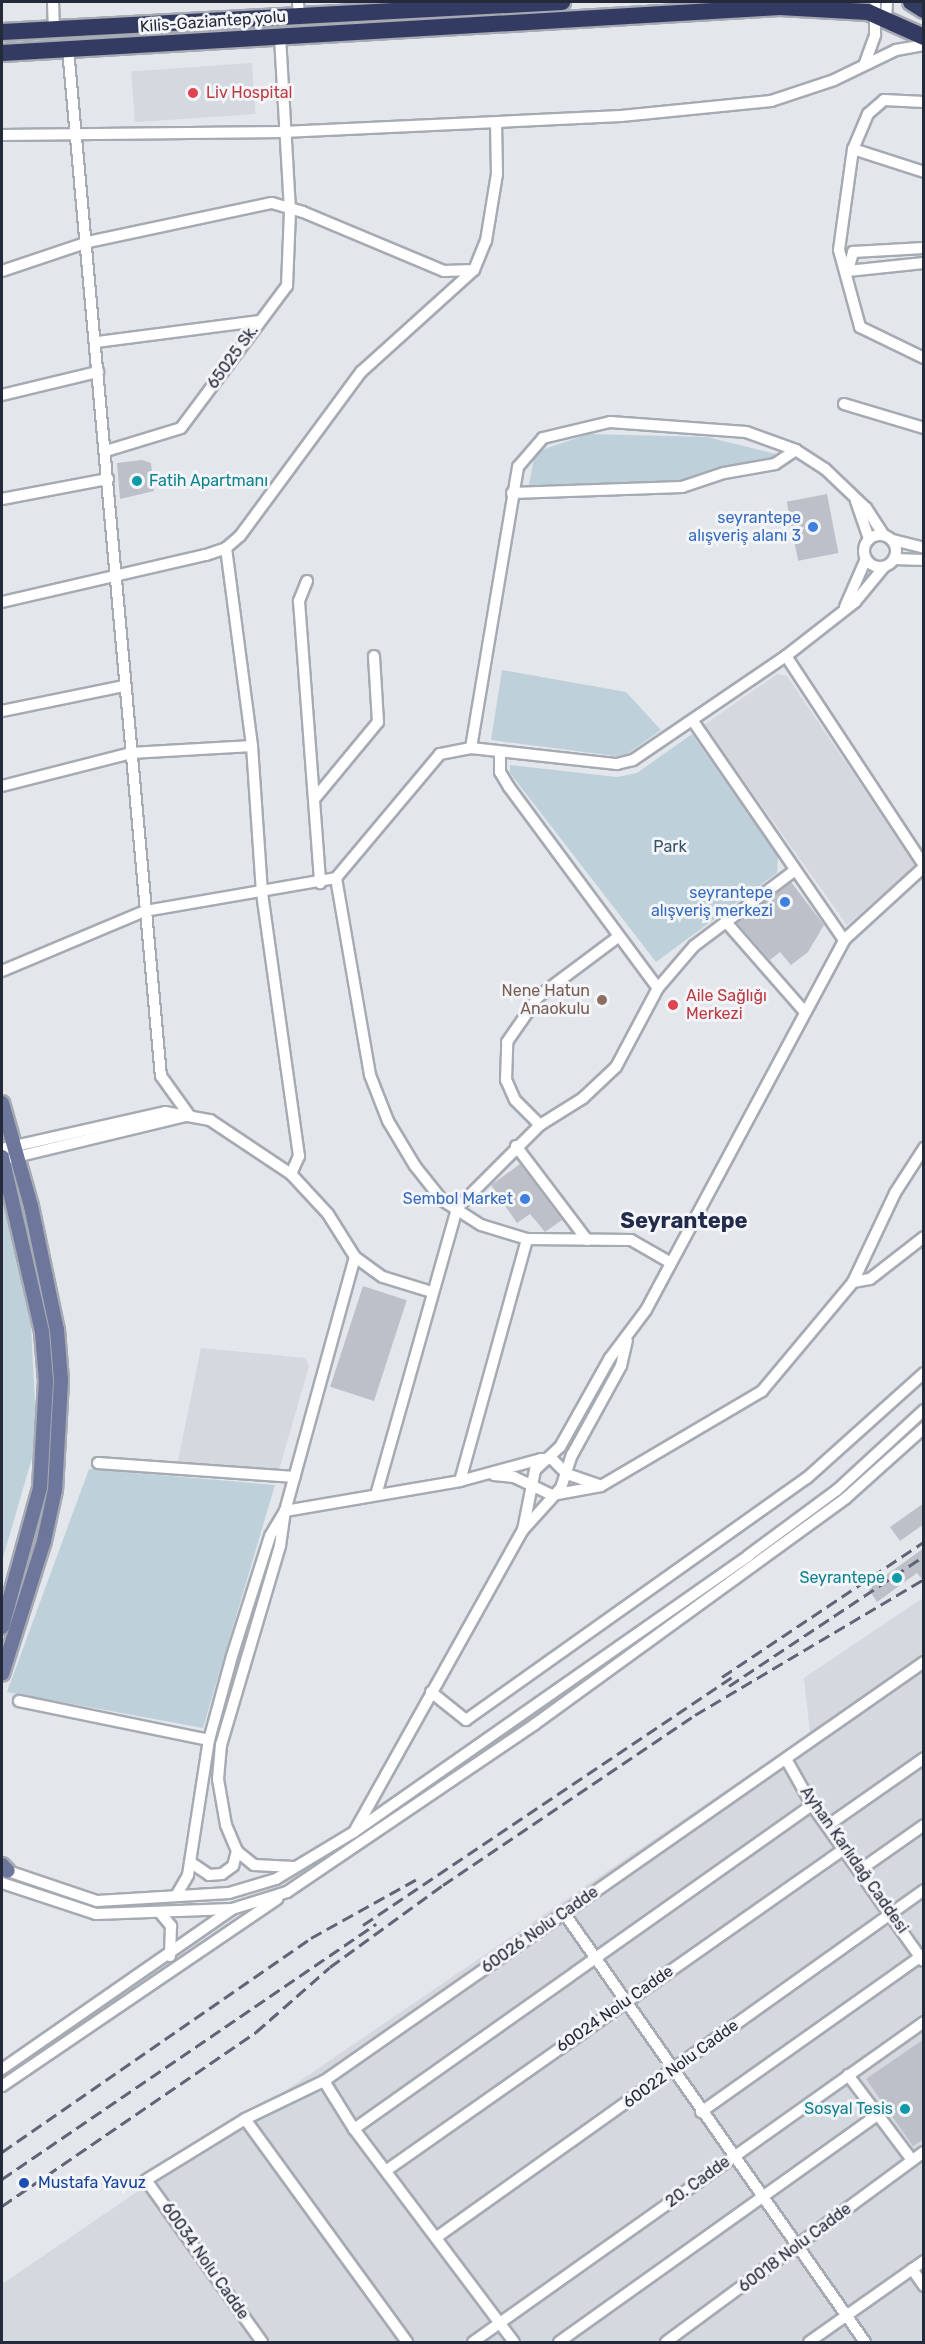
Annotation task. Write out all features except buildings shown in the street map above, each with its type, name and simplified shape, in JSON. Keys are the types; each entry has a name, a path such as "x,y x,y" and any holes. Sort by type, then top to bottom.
{"highway":[{"name":"Kilis-Gaziantep yolu","path":"2,32 298,9 562,2"},
{"path":"910,2 924,10"},
{"name":"Kilis-Gaziantep yolu","path":"2,53 780,8 880,9 924,37"}],"main road":[{"path":"2,1103 7,1154 42,1332 46,1391 40,1488 2,1627"},
{"path":"2,1674 44,1541 61,1432 57,1330 7,1154"}],"street":[{"path":"53,2 54,29"},
{"path":"865,63 875,35 880,9"},
{"name":"65025 Sk.","path":"106,451 182,428 287,286 290,210 282,132 280,36"},
{"path":"2,135 282,132 496,123 771,101 834,80 865,63 924,45"},
{"path":"68,49 98,342 98,372 114,575 161,1076 189,1114"},
{"path":"924,102 884,100 868,114 854,149 839,250 848,271 860,327 924,358"},
{"path":"2,602 226,548 361,372 474,270 486,241 497,174 496,123"},
{"path":"854,149 924,172"},
{"path":"2,270 88,242 272,203 444,271 474,270"},
{"path":"848,271 853,252 924,248"},
{"path":"848,271 924,263"},
{"path":"98,342 259,321"},
{"path":"2,395 98,372"},
{"path":"844,404 924,428"},
{"path":"471,748 518,467 533,445 555,433 590,424 724,428 796,450 825,469 856,500 888,537 894,559"},
{"path":"512,494 682,487 724,473 775,464 796,450"},
{"path":"2,499 108,479"},
{"path":"845,607 866,559 864,548 869,538 856,500"},
{"path":"869,538 888,537 924,548"},
{"path":"226,548 252,746 262,893 299,1156 291,1174"},
{"path":"866,559 884,567"},
{"path":"2,970 145,911 320,883 336,878 440,754 471,748 500,753 617,764 633,760 786,656 845,607 855,602 884,567 894,559 924,560"},
{"path":"307,581 299,601 316,797 320,883"},
{"path":"316,797 378,722 374,656"},
{"path":"523,1530 541,1459 560,1447 610,1358 627,1341 844,940 924,866 786,656"},
{"path":"2,711 124,686"},
{"path":"692,720 794,871 844,940"},
{"path":"2,786 131,753 252,746"},
{"path":"500,753 500,772 509,787 618,938 658,988"},
{"path":"376,1495 457,1209 516,1146 540,1125 583,1098 616,1066 658,988 694,946 794,871"},
{"path":"336,878 369,1075 388,1120 415,1166 442,1200 481,1225 527,1239 631,1240 671,1263"},
{"path":"726,922 804,1011"},
{"path":"540,1125 515,1100 506,1080 507,1042 539,996 618,938"},
{"path":"7,1154 189,1114 210,1120 291,1174 328,1214 355,1257 383,1277 432,1292"},
{"path":"516,1146 587,1240"},
{"path":"486,1474 533,1484 552,1495 601,1486 762,1390 854,1282 895,1193 924,1148"},
{"path":"854,1282 870,1279 924,1237"},
{"path":"460,1481 527,1239"},
{"path":"299,1866 254,1865 237,1851 226,1825 218,1779 221,1745 280,1546 285,1511 355,1257"},
{"path":"354,1832 430,1692 523,1530 567,1474 572,1455 621,1366 627,1341"},
{"path":"430,1692 466,1720 807,1478 924,1373"},
{"path":"2,2069 170,1956 276,1879 354,1832 758,1549 837,1490 924,1410"},
{"path":"2,2086 535,1724 837,1505 924,1428"},
{"path":"176,1896 190,1862 209,1740 270,1536 285,1511 460,1481 541,1459 552,1459 567,1474 601,1486"},
{"path":"98,1463 295,1478"},
{"name":"60026 Nolu Cadde","path":"146,2180 245,2119 324,2081 924,1662"},
{"path":"19,1701 209,1740"},
{"path":"827,1826 924,1758"},
{"name":"Ayhan Karlıdağ Caddesi","path":"786,1759 812,1805 922,1957"},
{"path":"354,2129 812,1805"},
{"path":"860,1870 924,1825"},
{"name":"60024 Nolu Cadde","path":"387,2170 844,1849"},
{"path":"190,1862 209,1875 222,1874 233,1866 237,1851"},
{"path":"3,1875 96,1914 161,1914 232,1909 287,1892"},
{"path":"3,1875 98,1901 249,1890 276,1879"},
{"name":"60022 Nolu Cadde","path":"437,2237 924,1890"},
{"path":"564,1913 732,2158 865,2343"},
{"path":"161,1914 171,1926 170,1956"},
{"path":"701,2112 922,1957"},
{"name":"20. Cadde","path":"473,2343 924,2022"},
{"path":"848,2075 876,2116 912,2160"},
{"path":"324,2081 354,2129 387,2170 514,2343"},
{"path":"559,2343 763,2200 876,2116"},
{"path":"245,2119 407,2343"},
{"name":"60018 Nolu Cadde","path":"666,2343 924,2152"},
{"name":"60034 Nolu Cadde","path":"146,2180 262,2343"},
{"path":"809,2343 924,2261"},
{"path":"912,2270 924,2286"}],"shaded area":[{"name":"Liv Hospital","path":"252,63 256,114 135,122 131,71"},
{"path":"777,674 787,676 916,866 847,925 704,725"},
{"path":"201,1348 305,1358 309,1366 279,1470 177,1466"},
{"path":"923,1598 923,2342 2,2342 2,2284 810,1733 804,1678"}],"green space":[{"path":"589,434 707,437 785,456 684,487 528,490 534,458 541,450"},
{"path":"502,670 626,692 661,730 623,757 491,740"},
{"name":"Park","path":"692,734 778,857 777,873 656,962 510,773 510,765 617,777 637,773"},
{"path":"2,1178 31,1325 37,1441 2,1561"},
{"path":"89,1469 275,1485 203,1728 7,1692"}],"railway":[{"path":"722,1677 924,1542"},
{"path":"729,1686 924,1556"},
{"path":"2,2206 256,2032 330,1967 443,1885 695,1715 924,1579"},
{"path":"363,1925 734,1676"},
{"path":"2,2152 311,1938 417,1879"},
{"path":"2,2179 376,1924"}],"place":[{"name":"Liv Hospital","path":"193,93"},
{"name":"Fatih Apartmanı","path":"137,481"},
{"name":"seyrantepe alışveriş alanı 3","path":"813,527"},
{"name":"seyrantepe alışveriş merkezi","path":"785,902"},
{"name":"Nene Hatun Anaokulu","path":"602,1000"},
{"name":"Aile Sağlığı Merkezi","path":"673,1005"},
{"name":"Sembol Market","path":"525,1199"},
{"name":"Seyrantepe","path":"897,1578"},
{"name":"Sosyal Tesis","path":"905,2109"},
{"name":"Mustafa Yavuz","path":"24,2183"}],"district":[{"name":"Seyrantepe","path":"684,1221"}]}
